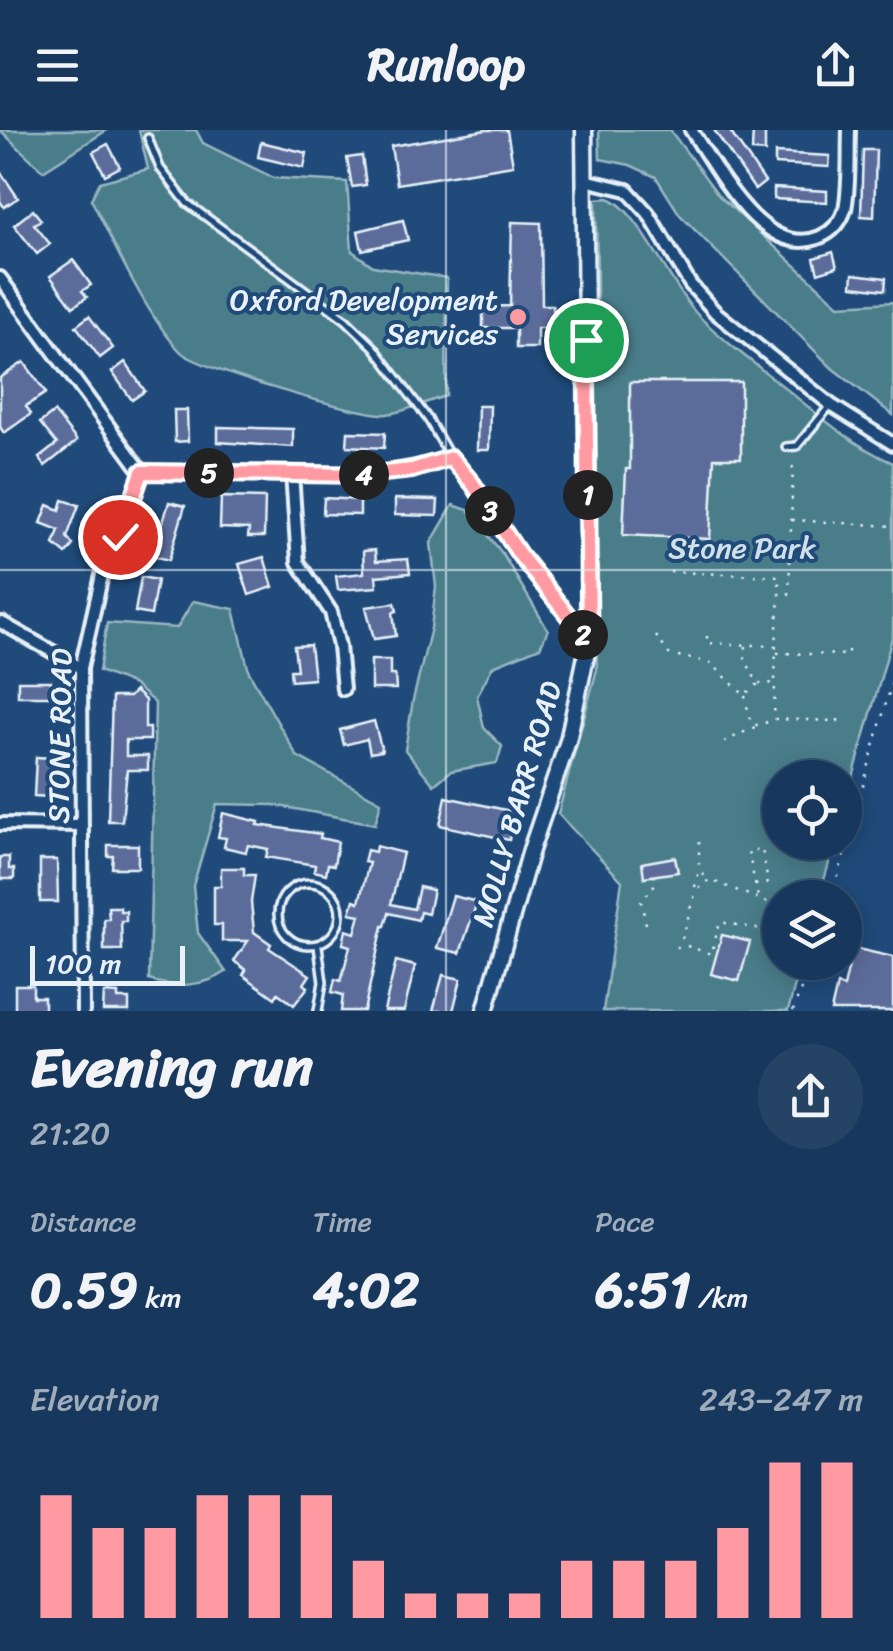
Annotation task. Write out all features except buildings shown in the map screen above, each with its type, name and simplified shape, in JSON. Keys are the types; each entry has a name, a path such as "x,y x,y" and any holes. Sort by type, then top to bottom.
{"main road":[{"name":"MOLLY BARR ROAD","path":"485,1011 568,741 589,642 584,130"}],"street":[{"path":"691,130 738,199 766,228 784,238 804,242 822,237 836,227 844,211 849,130"},
{"path":"585,180 627,190 648,213 690,284 715,312 831,404 893,444"},
{"path":"0,278 142,472 384,474 451,458 519,554 589,642"},
{"name":"STONE ROAD","path":"84,1011 81,668 102,575 142,472"},
{"path":"292,474 298,562 331,612 343,689"},
{"path":"2,623 81,668"},
{"path":"0,824 82,825"}],"lane":[{"path":"148,138 172,188 187,204 346,320 374,347 428,419 451,458"},
{"path":"786,447 797,446 831,404"},
{"path":"302,882 329,889 340,909 335,931 318,946 288,938 278,918 282,897 302,882"},
{"path":"318,946 323,982 318,1011"}],"path":[{"path":"779,594 789,594 793,461"},
{"path":"791,520 893,526"},
{"path":"670,572 780,576 774,719"},
{"path":"656,636 669,654 712,663 744,695 750,720 758,726"},
{"path":"707,636 707,642 776,646"},
{"path":"736,638 736,644"},
{"path":"746,644 745,659 758,684"},
{"path":"820,647 820,654"},
{"path":"776,652 841,657 848,655 848,648"},
{"path":"837,880 893,678"},
{"path":"744,695 758,684 775,682"},
{"path":"810,713 810,720"},
{"path":"724,742 774,719 824,723 838,721 838,714"},
{"path":"676,948 686,934 698,870 698,840"},
{"path":"756,885 768,883 762,849 748,851 758,898"},
{"path":"698,870 710,880 762,900"},
{"path":"646,924 641,902 656,882 654,876"},
{"path":"694,894 710,880"},
{"path":"687,946 710,954 720,922 762,929"},
{"path":"793,1011 804,980"}],"green space":[{"path":"0,130 107,130 43,171"},
{"path":"139,130 196,130 203,143 274,178 347,182 352,251 373,266 447,278 446,396 394,413 372,413 246,379 181,352 144,300 91,199 100,182 148,169"},
{"path":"599,130 670,130 719,196 839,305 893,302 893,415 832,368 680,215 656,177 630,165 600,159"},
{"name":"Stone Park","path":"608,198 620,205 696,313 736,350 833,427 893,463 893,634 858,760 762,760 762,860 830,860 824,880 762,880 762,980 796,980 788,1011 603,1011 622,881 558,814 597,669 587,442 597,292 596,199"},
{"path":"453,505 468,510 502,553 548,630 540,647 493,666 477,696 484,728 502,746 497,763 451,771 434,785 405,750 431,628 436,587 431,543"},
{"path":"193,601 234,609 249,672 297,756 381,802 375,824 274,805 217,804 193,886 198,933 226,972 208,981 178,985 149,980 155,703 134,685 99,671 107,623 177,628"}],"place":[{"name":"Oxford Development Services","path":"518,317"}],"route":[{"path":"120,537 142,472 366,475 412,470 451,458 519,554 589,642 586,340"}]}
